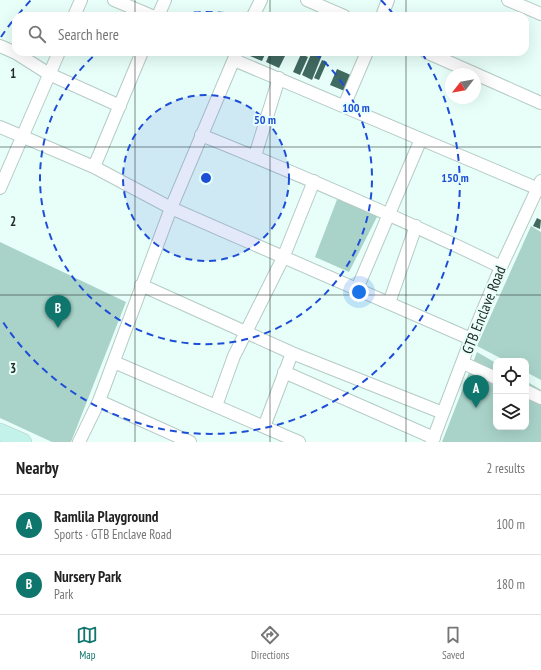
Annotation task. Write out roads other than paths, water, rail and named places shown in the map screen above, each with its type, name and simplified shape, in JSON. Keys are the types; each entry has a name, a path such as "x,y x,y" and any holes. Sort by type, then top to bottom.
{"main road":[{"path":"0,432 23,442"}],"street":[{"path":"76,12 81,0"},
{"path":"114,0 142,12"},
{"path":"160,12 165,0"},
{"path":"256,12 261,0"},
{"path":"306,0 334,12"},
{"path":"384,12 388,0"},
{"path":"508,0 541,14"},
{"path":"0,46 12,51"},
{"path":"21,56 49,74 120,106"},
{"path":"0,188 57,56"},
{"path":"94,167 140,56"},
{"path":"79,442 99,401 171,208 236,56 279,78 421,139 540,187"},
{"path":"344,106 365,56"},
{"path":"435,56 541,104"},
{"path":"255,156 279,78"},
{"path":"0,127 94,167 171,208 471,339"},
{"path":"201,135 314,180 416,226 501,267"},
{"path":"357,289 388,213 421,139"},
{"path":"216,406 234,356 245,331 283,258 314,180"},
{"name":"GTB Enclave Road","path":"433,440 471,339 501,267 540,187"},
{"path":"388,303 416,226"},
{"path":"141,285 292,353 443,413"},
{"path":"264,427 292,353"},
{"path":"114,362 297,442"},
{"path":"463,363 493,377"},
{"path":"284,372 433,440"},
{"path":"529,392 541,397"},
{"path":"99,401 190,442"}],"place":[{"name":"Nursery Park","path":"58,328"},
{"name":"Ramlila Playground","path":"476,408"}]}
